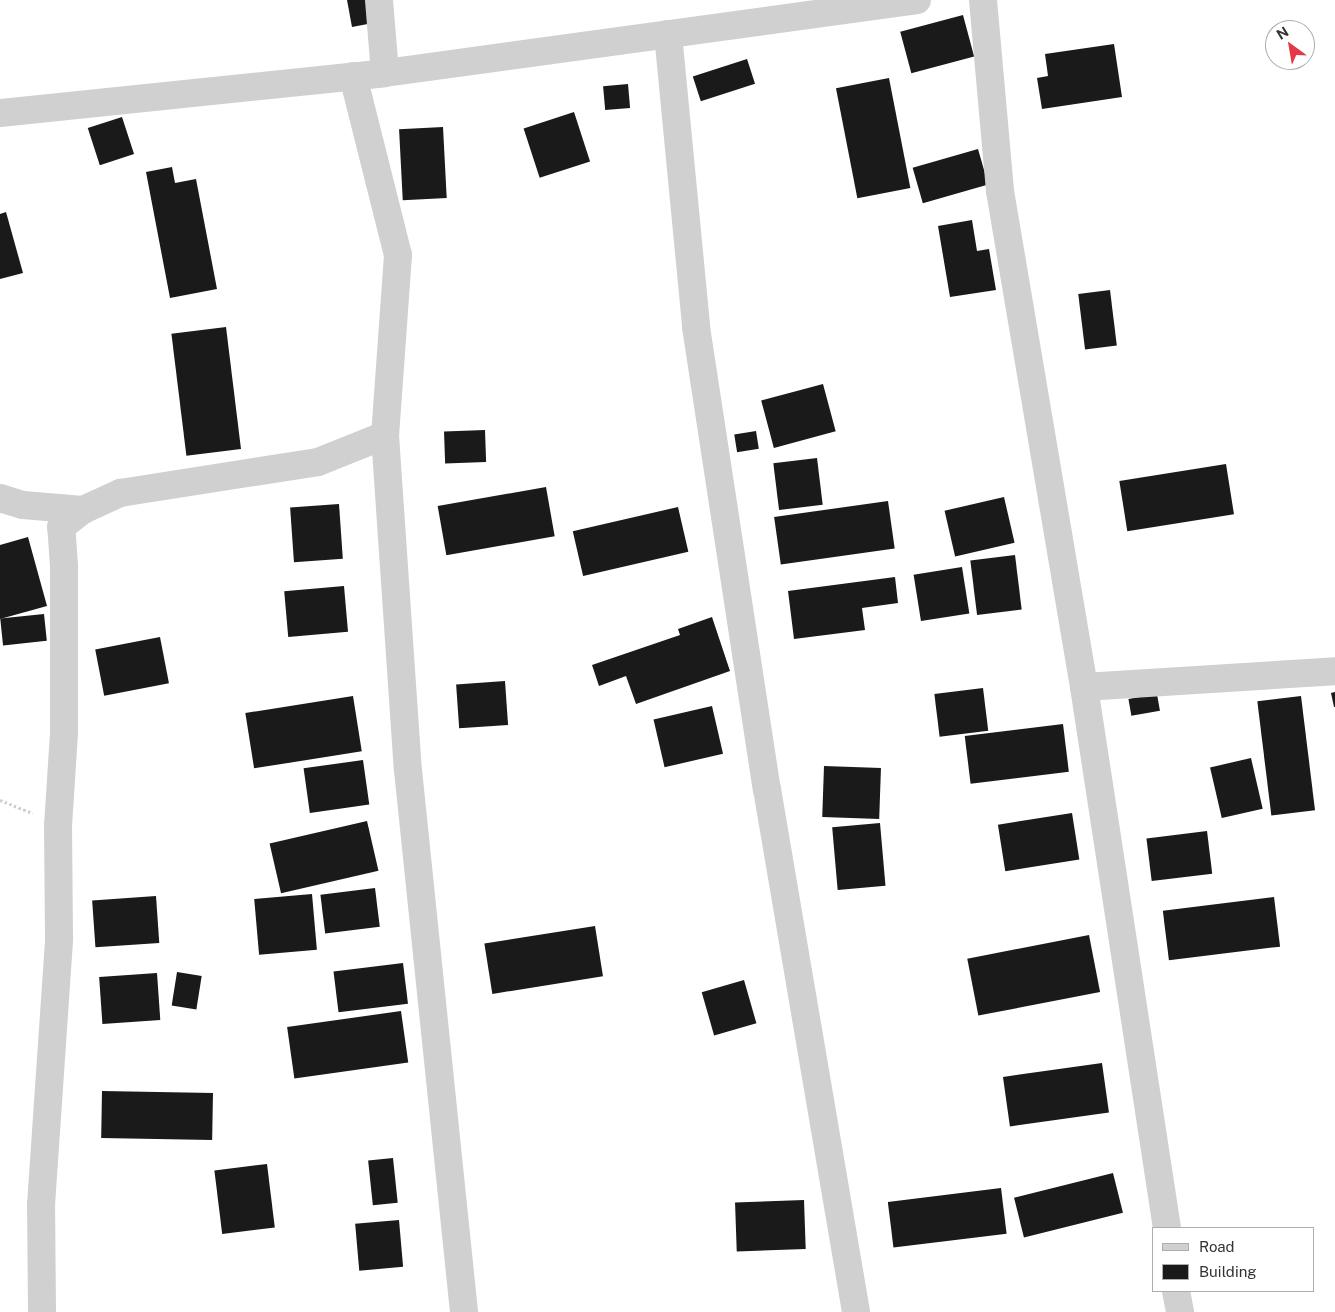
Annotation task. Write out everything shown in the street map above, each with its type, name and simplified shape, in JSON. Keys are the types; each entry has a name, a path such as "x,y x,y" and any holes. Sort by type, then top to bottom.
{"street":[{"path":"379,0 385,73"},
{"path":"0,113 385,73 917,0"},
{"path":"983,0 1000,191 1084,687 1167,1227"},
{"path":"668,34 696,327 767,789 856,1312"},
{"path":"353,76 398,255 385,435 408,770 464,1312"},
{"path":"42,1312 41,1205 59,938 58,826 64,732 64,566 61,527 83,510 120,493 318,462 385,435"},
{"path":"0,498 23,505 83,510"},
{"path":"1084,687 1335,671"},
{"path":"1176,1292 1180,1312"}],"building":[{"path":"347,0 369,0 373,23 352,27"},
{"path":"963,15 974,57 911,73 900,32"},
{"path":"1114,44 1122,97 1042,109 1037,78 1048,76 1045,54"},
{"path":"747,59 755,84 701,101 693,77"},
{"path":"889,78 910,188 857,198 836,88"},
{"path":"628,84 630,108 605,110 603,86"},
{"path":"574,112 590,161 540,178 524,128"},
{"path":"122,117 134,154 100,165 88,128"},
{"path":"443,127 447,198 403,200 399,129"},
{"path":"978,149 988,185 923,203 913,168"},
{"path":"172,167 175,183 196,179 217,289 170,298 146,172"},
{"path":"6,212 23,273 0,279 0,214"},
{"path":"972,220 977,251 989,249 996,290 950,297 938,226"},
{"path":"1110,290 1117,346 1085,349 1078,294"},
{"path":"226,327 241,449 186,456 171,334"},
{"path":"823,384 836,431 774,448 761,401"},
{"path":"485,430 486,462 445,463 444,431"},
{"path":"756,431 759,449 737,452 734,434"},
{"path":"817,458 823,505 779,510 773,463"},
{"path":"1226,464 1234,514 1127,531 1119,481"},
{"path":"546,487 555,536 446,555 438,506"},
{"path":"1004,497 1015,543 955,557 945,511"},
{"path":"888,501 895,549 781,565 774,517"},
{"path":"339,504 343,559 294,562 290,507"},
{"path":"678,507 688,552 583,576 573,531"},
{"path":"28,537 47,606 0,619 0,545"},
{"path":"1015,555 1022,610 977,615 970,560"},
{"path":"962,567 969,613 921,621 914,575"},
{"path":"895,577 898,603 862,608 865,630 794,639 788,591"},
{"path":"344,586 348,632 288,637 284,591"},
{"path":"44,614 47,641 3,645 0,619"},
{"path":"712,617 730,671 636,704 626,676 599,686 592,665 680,635 678,629"},
{"path":"160,637 169,683 104,696 95,650"},
{"path":"505,681 508,725 459,728 456,684"},
{"path":"983,688 988,731 940,737 934,694"},
{"path":"1335,692 1335,707 1334,707 1331,693"},
{"path":"1157,694 1160,711 1131,716 1128,699"},
{"path":"353,696 362,751 254,768 245,713"},
{"path":"1301,696 1315,810 1271,816 1257,701"},
{"path":"712,706 723,754 665,767 654,719"},
{"path":"1063,724 1069,772 971,784 965,736"},
{"path":"1251,758 1263,809 1222,818 1210,767"},
{"path":"363,760 369,805 310,813 304,768"},
{"path":"824,766 881,768 879,819 822,817"},
{"path":"1072,813 1079,859 1005,871 998,825"},
{"path":"367,821 378,871 281,893 270,843"},
{"path":"880,823 885,886 838,890 832,827"},
{"path":"1207,831 1212,874 1152,881 1146,838"},
{"path":"375,888 380,927 325,933 320,895"},
{"path":"312,894 317,950 259,955 254,899"},
{"path":"156,896 159,943 95,947 92,900"},
{"path":"1274,897 1280,947 1169,960 1163,911"},
{"path":"595,926 603,976 492,994 484,944"},
{"path":"1089,935 1100,992 978,1016 967,959"},
{"path":"403,963 408,1004 339,1012 334,972"},
{"path":"177,972 202,976 196,1009 172,1006"},
{"path":"157,973 160,1020 102,1024 99,977"},
{"path":"744,980 756,1023 714,1035 702,992"},
{"path":"401,1011 408,1062 294,1078 287,1027"},
{"path":"1102,1063 1109,1113 1010,1126 1003,1077"},
{"path":"102,1091 213,1093 212,1140 101,1138"},
{"path":"393,1158 398,1203 373,1205 368,1161"},
{"path":"267,1164 275,1228 222,1234 214,1170"},
{"path":"1113,1173 1123,1213 1024,1237 1014,1198"},
{"path":"1001,1188 1007,1234 893,1248 888,1202"},
{"path":"804,1200 806,1249 737,1251 735,1202"},
{"path":"399,1220 403,1267 359,1271 355,1224"}]}
